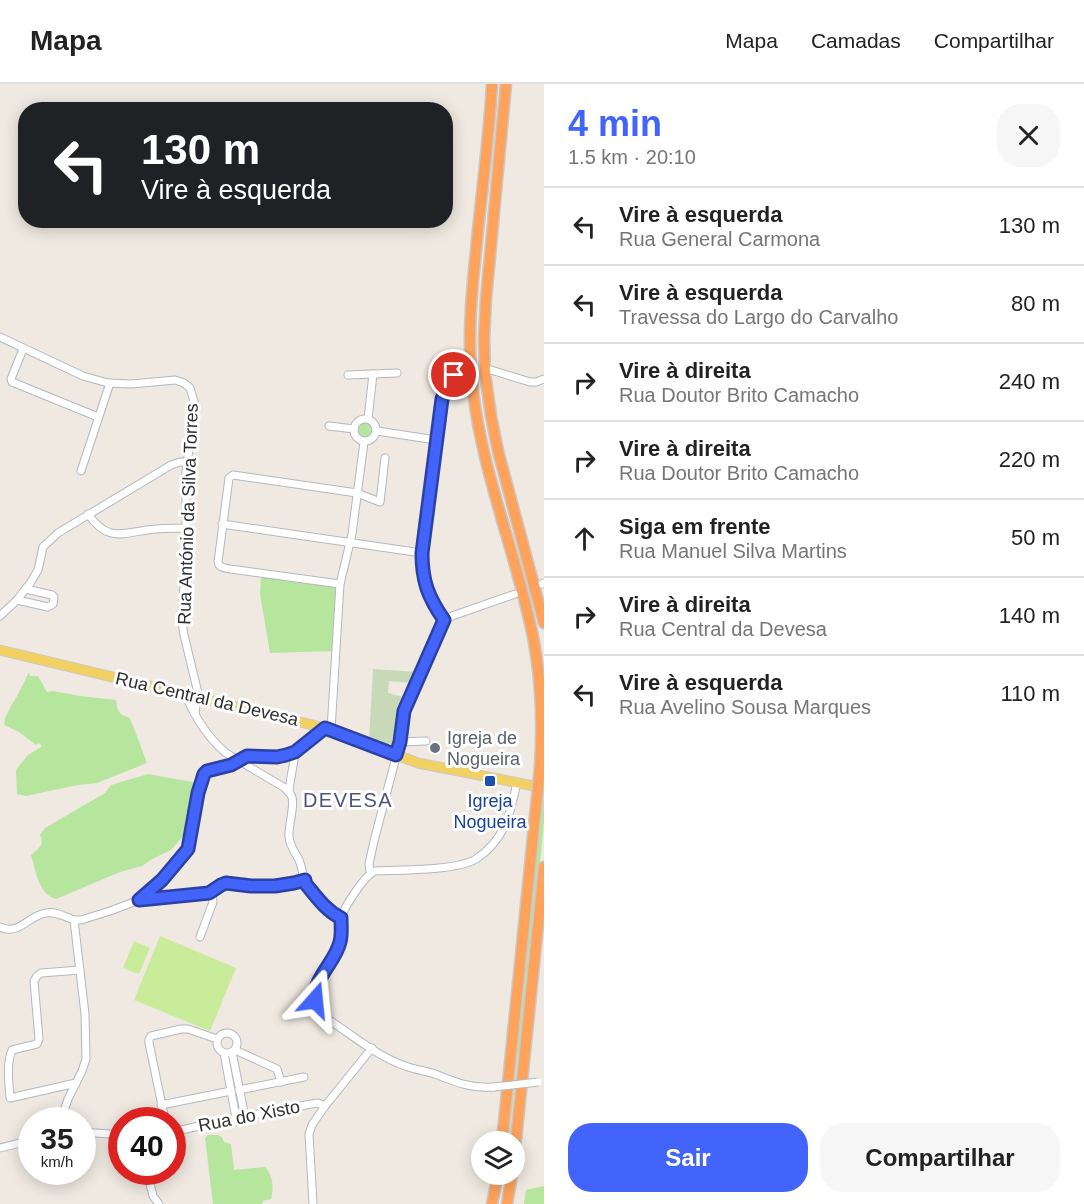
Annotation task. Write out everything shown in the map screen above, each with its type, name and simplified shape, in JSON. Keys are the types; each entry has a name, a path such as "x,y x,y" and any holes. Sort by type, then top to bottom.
{"highway":[{"path":"492,84 471,302 470,362 479,430 535,650 541,711 541,783 537,797 503,1131"},
{"path":"506,84 485,308 485,374 498,451 544,623"},
{"path":"517,1131 544,867"},
{"path":"492,1204 496,1185"},
{"path":"507,1204 510,1185"}],"main road":[{"name":"Rua Central da Devesa","path":"0,650 328,729 436,768 517,782 541,783"}],"street":[{"name":"Rua António da Silva Torres","path":"0,337 83,376 110,383 131,384 176,380 190,388 195,405 187,462 186,556 182,622 199,697"},
{"path":"23,349 11,379 12,382 98,417"},
{"path":"444,620 426,588 422,553 442,399 450,380 462,370"},
{"path":"491,370 530,382 544,379"},
{"path":"348,375 397,373"},
{"path":"368,419 374,374"},
{"path":"81,471 110,383"},
{"path":"368,419 375,425 377,431 373,439 364,442 357,438 354,429 358,421 368,419"},
{"path":"329,426 354,429"},
{"path":"377,431 436,440"},
{"path":"139,900 162,880 188,849 198,793 207,771 231,765 247,756 277,757 295,752 328,729 340,584 351,542 364,442"},
{"path":"340,584 218,565 228,481 233,475 357,493 380,502 385,458"},
{"path":"0,616 26,589 38,570 43,547 58,533 171,465 187,462"},
{"path":"88,514 96,525 118,535 161,528 186,528"},
{"path":"222,524 422,553"},
{"path":"17,600 48,607 53,604 52,595 26,589"},
{"path":"515,594 444,620 404,711 400,742 369,864 370,872 347,905 341,918 340,942 314,995 315,1005 332,1022 383,1056 408,1067 473,1087 494,1087 541,1081"},
{"path":"185,694 195,714 220,747 289,792 293,798 288,829 289,840 299,859 305,883 322,905 341,918"},
{"path":"195,714 199,697"},
{"path":"400,742 426,741"},
{"path":"289,792 295,752"},
{"path":"370,872 444,867 475,860 495,841 504,826 517,782"},
{"path":"0,927 14,929 48,912 81,920 139,900 201,895 212,892 226,883 275,886 305,880"},
{"path":"200,937 213,902 212,892"},
{"path":"65,1107 86,1059 85,1014 74,920"},
{"path":"76,1083 10,1098 8,1081 12,1050 37,1044 39,1039 34,981 37,976 41,973 80,970"},
{"path":"217,1039 188,1029 151,1036 149,1043 162,1105 304,1077"},
{"path":"217,1039 224,1033 233,1035 237,1043 231,1052 236,1118"},
{"path":"217,1039 219,1049 277,1069 281,1082"},
{"path":"313,1204 309,1134 312,1125 372,1048"},
{"path":"235,1091 244,1117"},
{"name":"Rua do Xisto","path":"186,1129 311,1104 318,1103 325,1106"},
{"path":"0,1148 18,1144"},
{"path":"150,1185 153,1196 159,1204"}],"green space":[{"path":"365,421 371,424 374,430 371,436 365,439 359,436 356,430 359,424"},
{"path":"261,576 336,586 334,651 270,653 260,594"},
{"path":"373,669 418,672 414,683 389,681 388,693 407,698 396,745 369,741"},
{"path":"29,672 30,676 38,676 47,692 116,700 119,712 130,718 147,763 97,783 26,796 17,794 16,770 27,756 42,746 39,743 36,745 19,732 4,725"},
{"path":"148,774 198,783 189,835 183,836 171,850 142,866 120,872 56,899 45,892 41,887 31,855 40,846 42,842 40,835 45,828 105,793 111,785"},
{"path":"541,798 544,799 544,822 514,1123 512,1131 519,1054 510,1131 508,1131"},
{"path":"160,936 236,968 210,1031 134,1000"},
{"path":"134,941 150,948 139,974 123,968"},
{"path":"208,1135 218,1135 224,1142 231,1144 234,1170 265,1167 272,1182 271,1199 263,1201 262,1204 213,1204 205,1138"},
{"path":"544,1186 544,1204 524,1204 526,1190"}],"place":[{"name":"Igreja de Nogueira","path":"435,748"},
{"name":"Igreja Nogueira","path":"490,781"}],"district":[{"name":"DEVESA","path":"348,800"}],"route":[{"path":"315,1000 317,985 340,942 341,918 322,905 305,880 275,886 226,883 209,893 139,900 162,880 188,849 198,793 202,778 207,771 231,765 247,756 277,757 295,752 325,728 396,755 404,711 444,620 426,588 422,566 422,543 442,399 454,375"}]}
